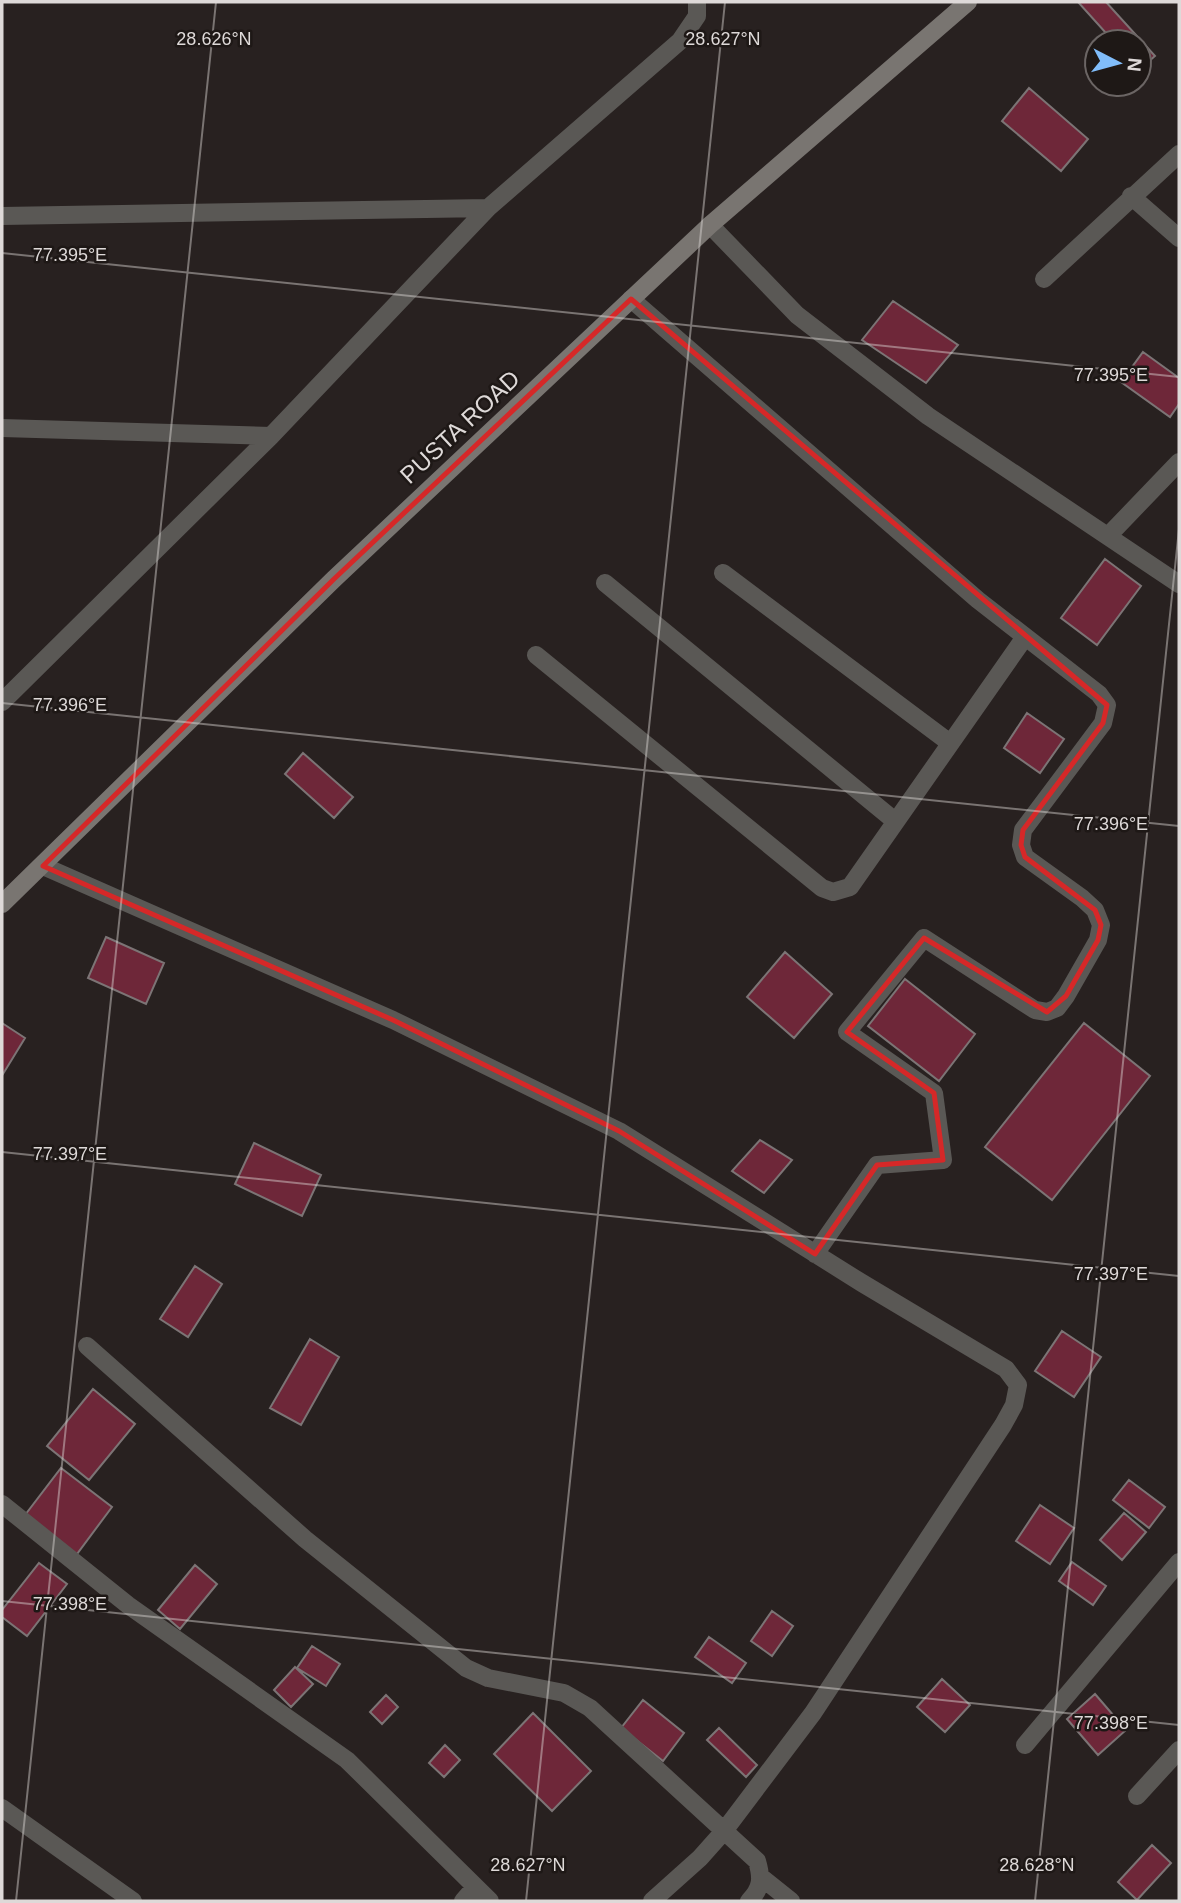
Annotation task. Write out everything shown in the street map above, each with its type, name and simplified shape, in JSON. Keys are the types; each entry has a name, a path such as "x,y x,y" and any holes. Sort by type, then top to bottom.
{"street":[{"path":"2,702 271,436 488,208 680,41 697,16 697,2"},
{"name":"PUSTA ROAD","path":"2,904 334,579 710,225 968,2"},
{"path":"1044,279 1179,154"},
{"path":"1131,196 1179,238"},
{"path":"2,216 488,208"},
{"path":"710,225 797,315 928,416 1179,584"},
{"path":"631,299 978,600 1099,694 1107,705 1103,723 1023,830 1021,845 1025,857 1095,910 1101,925 1098,940 1066,996 1057,1008 1047,1012 1035,1010 924,938 847,1032 934,1093 943,1160 877,1165 815,1254"},
{"path":"2,428 271,436"},
{"path":"1108,536 1179,462"},
{"path":"723,573 950,743"},
{"path":"605,583 895,821"},
{"path":"536,655 822,888 833,892 850,887 1025,637"},
{"path":"43,866 393,1020 619,1130 815,1254 1006,1368 1018,1385 1014,1405 1003,1425 813,1713 700,1858 652,1901"},
{"path":"87,1346 306,1539 466,1668 488,1678 564,1693 590,1708 757,1861 761,1877 757,1892 749,1901"},
{"path":"2,1504 128,1605 348,1759 490,1901"},
{"path":"1025,1745 1179,1562"},
{"path":"1137,1796 1179,1750"},
{"path":"2,1808 133,1901"},
{"path":"761,1877 791,1901"},
{"path":"463,1901 475,1887"}],"highlighted area":[{"path":"631,299 1107,705 1103,723 1023,830 1021,845 1025,857 1095,910 1101,925 1098,940 1066,996 1047,1012 924,938 847,1032 934,1093 943,1160 877,1165 815,1254 619,1131 393,1020 43,866 334,579"}],"building":[{"path":"1078,2 1106,2 1130,28 1101,28"},
{"path":"1029,88 1088,139 1061,171 1002,121"},
{"path":"893,301 958,345 926,383 862,340"},
{"path":"1143,352 1179,378 1179,404 1170,417 1121,382"},
{"path":"1105,559 1141,586 1097,645 1061,618"},
{"path":"1027,713 1064,739 1040,773 1004,748"},
{"path":"303,753 353,797 334,818 285,774"},
{"path":"106,937 164,963 146,1004 88,978"},
{"path":"785,952 832,994 794,1038 747,997"},
{"path":"905,979 975,1034 939,1081 868,1026"},
{"path":"2,1023 25,1038 3,1074 2,1073"},
{"path":"1084,1023 1150,1076 1052,1200 985,1147"},
{"path":"760,1140 792,1160 764,1193 732,1171"},
{"path":"254,1143 321,1175 302,1216 235,1184"},
{"path":"195,1266 222,1284 188,1337 160,1319"},
{"path":"1062,1331 1101,1357 1074,1397 1035,1371"},
{"path":"310,1339 339,1357 301,1425 270,1408"},
{"path":"93,1389 135,1424 89,1480 47,1446"},
{"path":"61,1468 112,1507 74,1558 22,1519"},
{"path":"1129,1480 1165,1507 1149,1528 1113,1500"},
{"path":"1040,1505 1074,1528 1050,1564 1016,1541"},
{"path":"1124,1513 1146,1532 1122,1560 1100,1540"},
{"path":"1072,1562 1106,1586 1093,1605 1059,1581"},
{"path":"39,1563 67,1584 27,1636 2,1617 2,1610"},
{"path":"195,1565 217,1584 180,1629 158,1610"},
{"path":"772,1611 793,1626 772,1656 751,1641"},
{"path":"709,1637 746,1663 732,1683 695,1657"},
{"path":"312,1646 340,1664 326,1686 297,1668"},
{"path":"295,1667 313,1684 291,1707 274,1690"},
{"path":"942,1679 970,1705 945,1732 917,1707"},
{"path":"1095,1694 1126,1730 1098,1755 1067,1719"},
{"path":"386,1695 398,1707 382,1724 370,1712"},
{"path":"643,1700 684,1733 663,1761 621,1728"},
{"path":"533,1713 591,1771 552,1811 494,1754"},
{"path":"719,1728 757,1765 746,1777 707,1740"},
{"path":"445,1745 460,1760 444,1777 429,1763"},
{"path":"1152,1845 1171,1863 1137,1900 1118,1882"}]}
